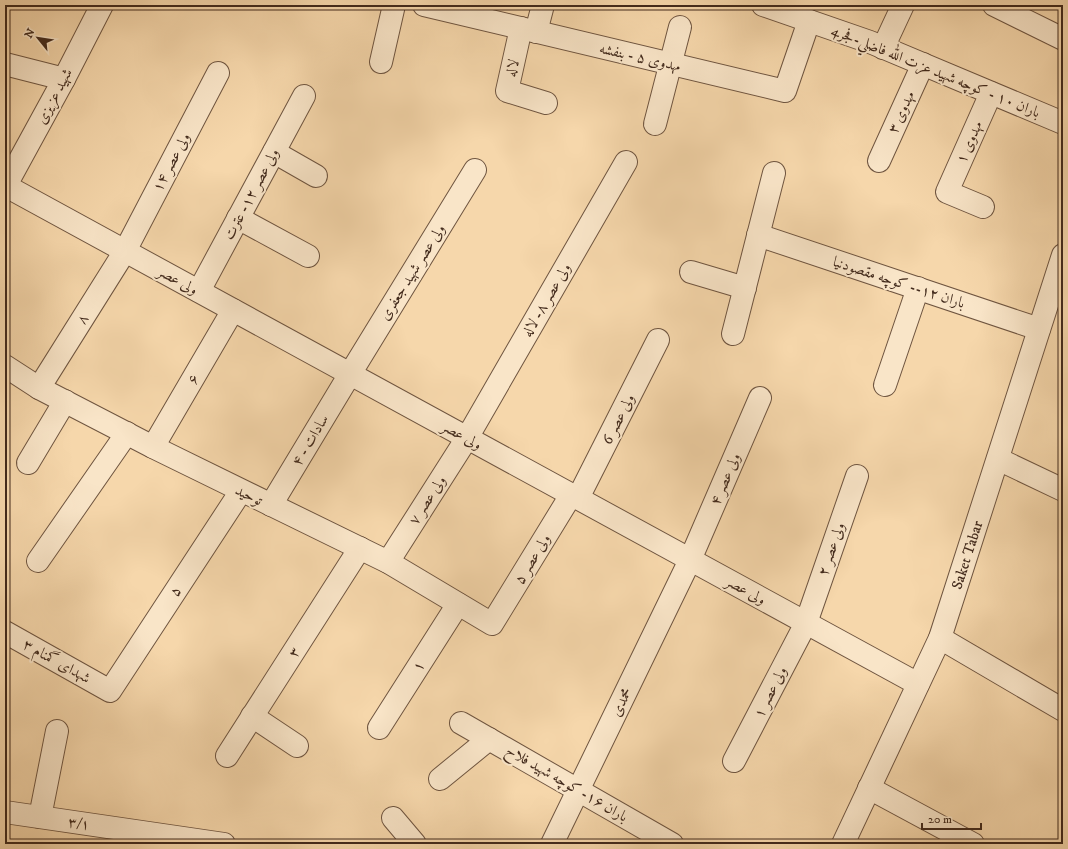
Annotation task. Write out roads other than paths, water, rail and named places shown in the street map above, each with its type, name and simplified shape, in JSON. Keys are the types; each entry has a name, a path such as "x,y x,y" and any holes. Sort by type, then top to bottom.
{"street":[{"name":"شهید عزیزی","path":"8,177 64,80 102,5"},
{"path":"380,62 394,5"},
{"name":"مهدوی ۵ - بنفشه","path":"424,5 785,91 809,21"},
{"path":"528,30 543,5"},
{"name":"باران ۱۰ - كوچه شهيد عزت الله فاضلي-فجر4","path":"762,5 883,48 1063,123"},
{"path":"883,48 903,5"},
{"path":"994,5 1063,39"},
{"path":"655,124 680,27"},
{"name":"لاله","path":"528,30 508,91 546,103"},
{"path":"5,64 64,80"},
{"name":"مهدوی ۳","path":"878,161 923,64"},
{"name":"ولی عصر ۱۴","path":"125,251 218,73"},
{"name":"مهدوی ۱","path":"983,207 947,192 991,92"},
{"name":"ولی عصر ۱۲- عترت","path":"199,292 304,96"},
{"path":"274,152 316,176"},
{"name":"ولی عصر ۸- لاله","path":"467,438 626,162"},
{"name":"ولی عصر شهید جعفری","path":"350,374 475,170"},
{"path":"733,334 774,173"},
{"name":"ولی عصر","path":"8,177 125,251 918,684"},
{"path":"238,218 308,256"},
{"name":"باران ۱۲-- كوچه مقصودنيا","path":"758,235 1039,329"},
{"name":"۸","path":"40,388 125,251"},
{"name":"Saket Tabar","path":"843,844 940,638 1039,329 1058,290 1063,255"},
{"path":"691,272 745,288"},
{"path":"885,385 918,288"},
{"name":"۶","path":"152,447 233,310"},
{"name":"ولی عصر 6","path":"574,496 658,340"},
{"name":"توحید","path":"5,366 40,388 152,447 388,562 492,624"},
{"name":"۴ - سادات","path":"271,505 350,374"},
{"name":"ولی عصر ۴","path":"690,560 760,398"},
{"path":"28,463 65,401"},
{"path":"38,561 127,433"},
{"name":"ولی عصر ۷","path":"388,562 467,438"},
{"path":"998,459 1063,490"},
{"name":"ولی عصر ۲","path":"806,623 857,476"},
{"name":"۵","path":"110,691 241,491"},
{"name":"ولی عصر ۵","path":"492,624 574,496"},
{"name":"۳","path":"227,756 360,548"},
{"name":"محمدی","path":"552,844 690,560"},
{"name":"۱","path":"379,728 458,604"},
{"name":"ولی عصر ۱","path":"734,761 806,623"},
{"name":"شهدای گمنام ۳","path":"5,632 110,691"},
{"path":"940,638 1063,710"},
{"path":"252,716 296,746"},
{"name":"باران ۱۶- کوچه شهید فلاح","path":"461,723 672,844"},
{"path":"40,817 57,731"},
{"path":"440,780 488,738"},
{"path":"869,788 973,844"},
{"name":"۳/۱","path":"5,812 40,817 143,838 224,844"},
{"path":"393,818 415,844"}]}
